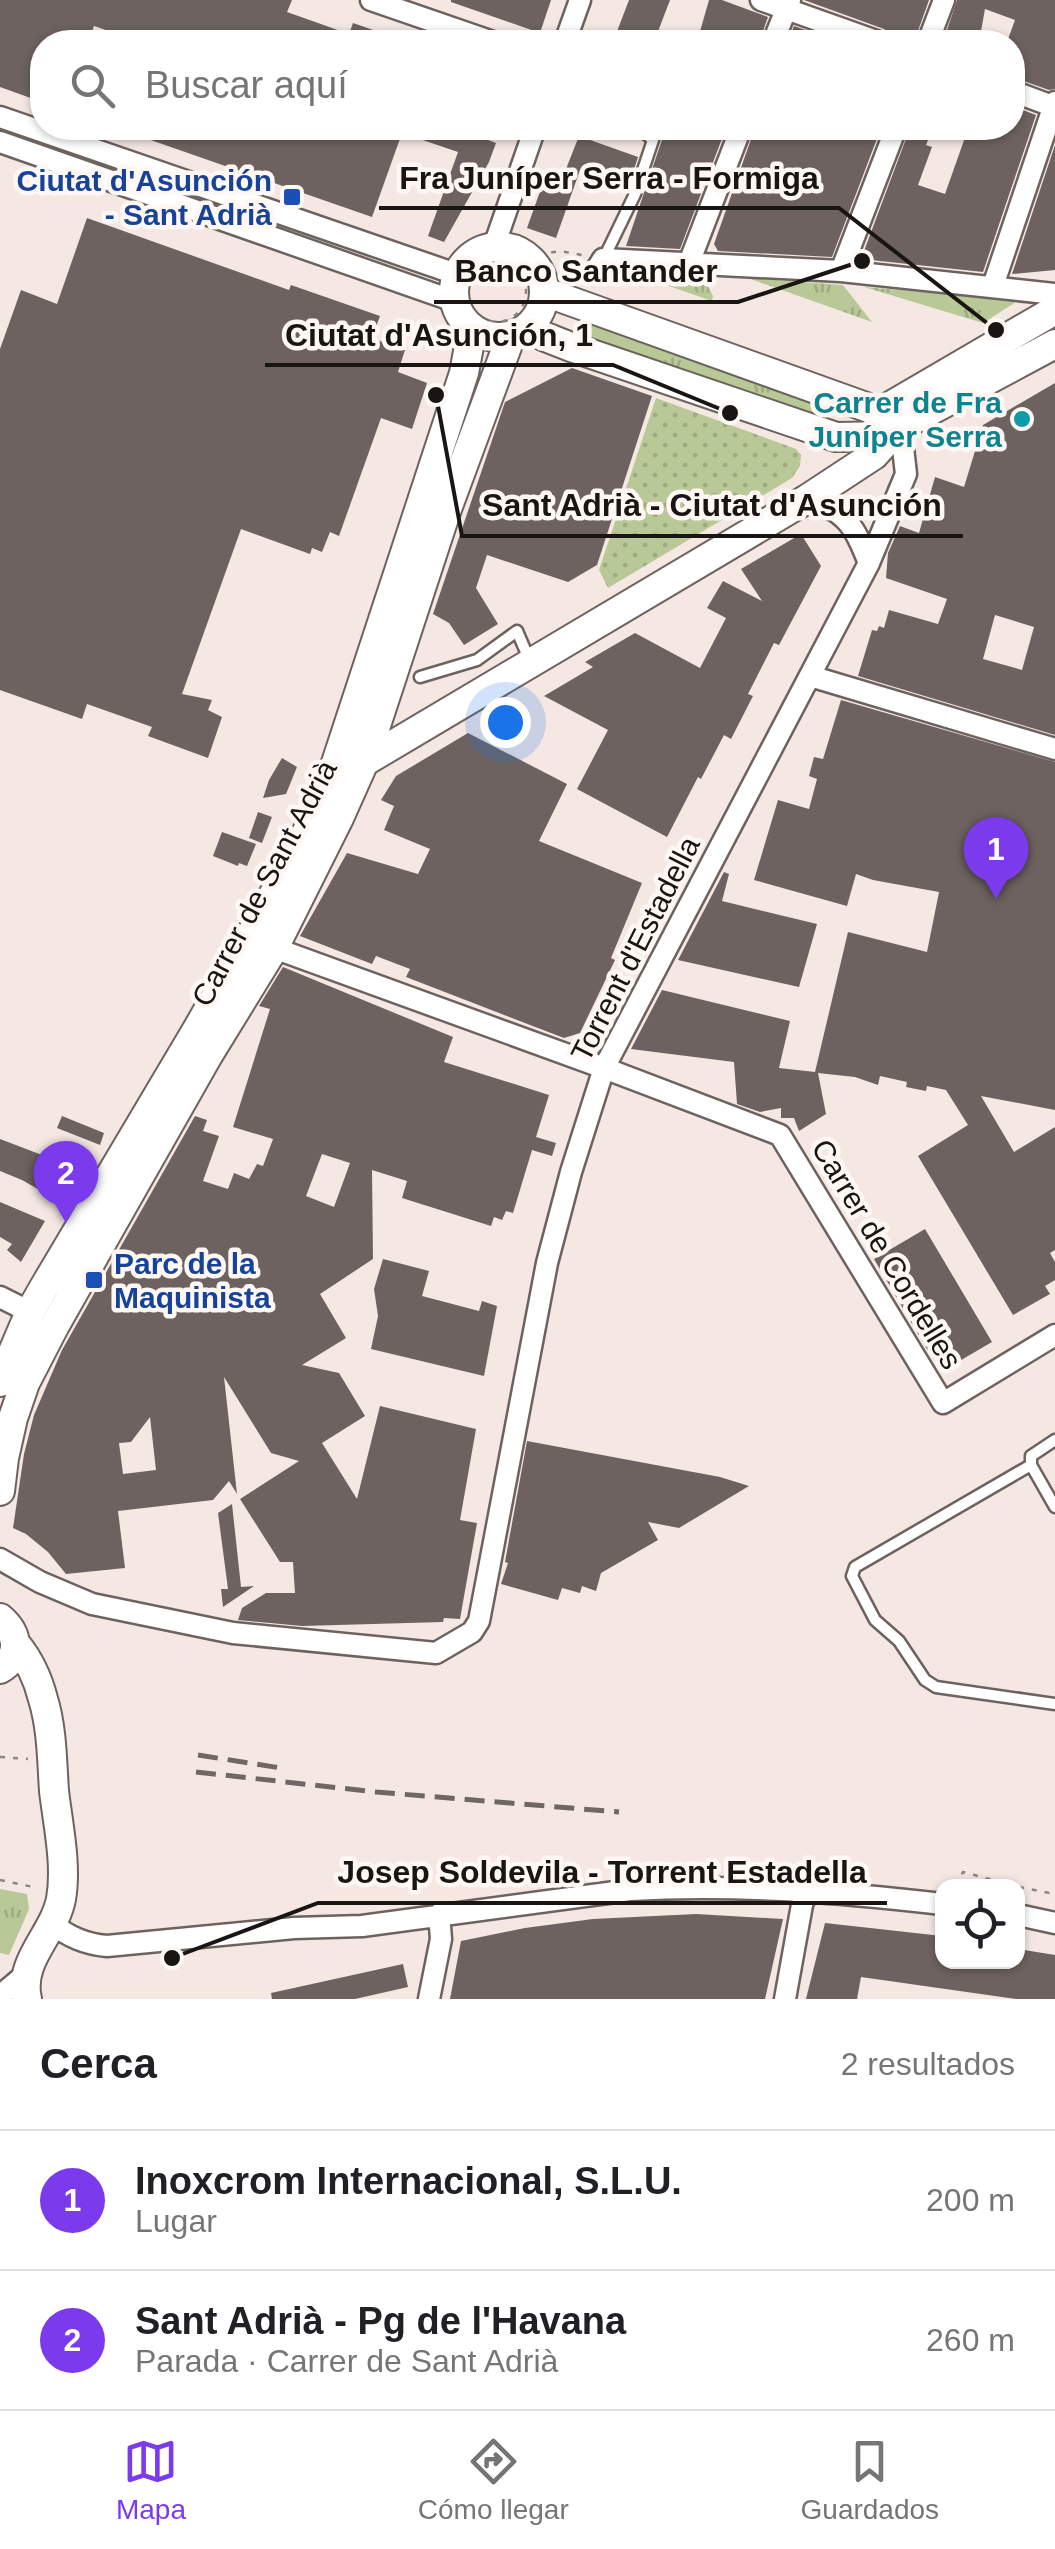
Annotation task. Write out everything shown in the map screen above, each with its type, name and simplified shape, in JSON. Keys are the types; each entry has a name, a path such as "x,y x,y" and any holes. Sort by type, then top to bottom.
{"street":[{"path":"370,0 458,30"},
{"path":"569,30 580,0"},
{"path":"761,0 788,4 851,30"},
{"path":"933,30 944,0"},
{"path":"778,30 788,4"},
{"path":"993,286 1054,105 1025,95"},
{"path":"0,117 30,128"},
{"path":"62,140 458,288"},
{"path":"494,246 531,140"},
{"path":"689,263 736,140"},
{"path":"842,272 892,140"},
{"path":"0,142 458,288"},
{"path":"501,329 542,308 539,279 530,259 516,250 494,246 469,257 458,288 460,318 501,329 543,336 836,437 898,420 1055,344"},
{"path":"600,264 689,263 842,272 1055,294"},
{"path":"539,279 898,420"},
{"path":"364,762 874,455 898,420 1042,325 1055,310"},
{"name":"Carrer de Sant Adrià","path":"0,1382 274,948 339,818 364,762 492,383 501,329"},
{"name":"Carrer de Sant Adrià","path":"0,1491 13,1418 43,1319 78,1228 198,1028 313,820 334,769 464,373 501,329"},
{"name":"Torrent d'Estadella","path":"0,1559 40,1582 92,1604 233,1633 436,1653 472,1632 480,1621 547,1263 604,1068 869,563 906,474 898,420"},
{"path":"807,498 828,505 854,527 869,563"},
{"path":"810,676 1055,749"},
{"name":"Carrer de Cordelles","path":"274,948 780,1135 943,1404 1055,1336"},
{"path":"0,1298 43,1319"},
{"path":"1,1669 15,1654 5,1624"},
{"path":"0,1996 27,1986 60,1901 62,1868 47,1718 28,1659 5,1624"},
{"path":"1,1669 20,1673 37,1683"},
{"path":"51,1923 80,1941 107,1946 294,1928 362,1926 630,1890 715,1886 935,1903"},
{"path":"785,1999 807,1891"},
{"path":"429,1999 442,1939 439,1914"},
{"path":"1025,1917 1055,1923"}],"lane":[{"path":"600,264 635,194 653,140"},
{"path":"420,677 476,660 517,630 530,663"},
{"path":"1055,1440 1031,1456 1030,1465 1055,1507"},
{"path":"1030,1465 855,1568 852,1576 875,1620 900,1640 925,1680 936,1687 1055,1704"}],"path":[{"path":"539,279 542,254 560,251 600,264"},
{"path":"458,288 470,275 493,262 508,264 521,274 527,288 526,302 501,329"},
{"path":"0,1758 29,1759"},
{"path":"960,1879 964,1872 989,1879"},
{"path":"0,1880 38,1888"},
{"path":"1025,1888 1055,1894"}],"green space":[{"path":"620,269 701,273 712,301"},
{"path":"748,278 843,285 872,322"},
{"path":"864,287 1019,300 983,323"},
{"path":"590,326 814,400 820,412 813,418 585,339 583,334"},
{"path":"656,398 796,449 801,455 800,466 792,478 608,588 599,570"},
{"path":"0,1889 27,1894 29,1909 9,1955 0,1953"}],"building":[{"path":"0,0 292,0 287,12 338,30 106,30 94,26 92,30 30,30 30,98 0,87"},
{"path":"451,0 551,0 541,30"},
{"path":"629,0 670,0 659,30 618,30"},
{"path":"709,0 722,0 768,17 763,30 700,30"},
{"path":"804,0 929,0 918,30 884,29"},
{"path":"957,0 1055,0 1055,89 1025,81 1025,30 1011,30 1015,20 985,9 981,30 947,30"},
{"path":"353,23 373,30 350,30"},
{"path":"1025,111 1036,115 983,272 861,259 906,140 928,140 926,145 932,147 918,185 945,194 964,140 1025,140"},
{"path":"151,140 400,140 372,217"},
{"path":"423,140 496,143 444,242 428,236 458,152"},
{"path":"577,140 590,140 638,157 628,188 580,170 556,238 527,228 548,169 564,174"},
{"path":"662,140 721,140 680,249 626,246"},
{"path":"751,140 876,140 832,257 718,251 714,244"},
{"path":"1055,145 1055,270 1012,274"},
{"path":"87,218 289,290 291,285 380,316 372,338 405,350 398,372 427,383 412,429 381,418 339,536 330,532 322,552 312,548 310,554 241,529 182,694 212,700 208,710 222,717 208,758 148,736 152,727 87,704 82,719 0,690 0,349 21,290 57,304"},
{"path":"572,368 652,396 597,565 568,582 487,555 476,588 498,624 464,645 449,623 433,614 505,402"},
{"path":"1055,383 1055,735 858,676 872,630 884,628 889,610 938,624 947,599 886,578 888,553 900,526 919,533 935,477 964,487 983,425","holes":["995,615 1034,627 1022,670 983,659"]},
{"path":"801,534 821,566 779,645 774,643 731,739 724,735 667,837 577,789 608,730 544,696 593,667 585,662 635,633 700,668 726,618 707,608 723,581 762,601 741,569"},
{"path":"841,700 1055,762 1055,1110 981,1096 1014,1152 1055,1127 1055,1250 1050,1253 1055,1262 1055,1280 1045,1286 1050,1294 1013,1315 918,1156 968,1125 946,1090 906,1087 907,1082 880,1076 878,1085 855,1077 818,1073 826,1114 799,1131 794,1118 781,1118 781,1108 760,1112 737,1104 734,1062 631,1049 662,990 790,1021 779,1068 815,1072 848,932 927,952 939,892 856,874 847,906 754,880 778,800 809,809 817,779 809,776 814,757 823,759"},
{"path":"468,733 567,784 539,841 642,883 611,958 615,960 580,1033 564,1038 406,977 410,969 376,956 372,964 300,936 347,853 418,874 430,849 384,830 394,806 381,800 396,776"},
{"path":"282,758 297,767 286,794 263,798 269,780"},
{"path":"258,812 272,817 262,843 249,838"},
{"path":"222,832 256,844 247,866 213,856"},
{"path":"724,872 729,874 722,901 817,924 799,987 678,960"},
{"path":"283,967 453,1037 444,1062 549,1095 536,1137 556,1143 552,1156 532,1150 513,1213 506,1211 502,1220 494,1217 491,1226 402,1198 407,1181 372,1170 373,1259 320,1294 346,1338 302,1365 339,1373 365,1416 322,1443 357,1499 380,1406 476,1429 460,1520 477,1523 460,1619 302,1626 238,1620 242,1608 266,1593 295,1593 293,1562 280,1562 240,1499 299,1461 271,1453 224,1377 237,1494 229,1481 213,1500 118,1511 125,1568 66,1574 48,1552 13,1528 34,1415 62,1350 195,1116 207,1120 203,1131 219,1136 203,1181 228,1189 234,1173 249,1179 257,1164 263,1166 273,1139 233,1127 270,1009 259,1006","holes":["322,1154 350,1163 334,1207 306,1196","150,1417 156,1470 123,1474 119,1443 131,1442"]},
{"path":"62,1116 104,1133 100,1145 57,1128"},
{"path":"0,1139 76,1168 57,1200 0,1171"},
{"path":"0,1202 45,1221 21,1262 7,1250 12,1244 0,1237"},
{"path":"925,1229 992,1342 956,1363 931,1356 874,1259"},
{"path":"383,1259 429,1271 422,1296 479,1311 482,1301 497,1306 484,1376 371,1349 378,1316 374,1289"},
{"path":"527,1441 720,1477 749,1486 679,1528 648,1522 658,1540 601,1573 596,1591 582,1586 580,1593 562,1588 558,1600 501,1584 508,1563 505,1562"},
{"path":"232,1504 241,1587 254,1586 223,1607 221,1589 228,1589 218,1513"},
{"path":"696,1914 783,1919 765,1999 450,1999 461,1941 593,1919"},
{"path":"825,1923 935,1935 935,1969 1025,1969 1025,1950 1055,1955 1055,1999 1016,1999 861,1977 857,1999 806,1999"},
{"path":"403,1964 408,1987 355,1999 272,1999 271,1993"}],"railway":[{"path":"198,1755 281,1768"},
{"path":"196,1772 619,1812"}],"place":[{"name":"Ciutat d'Asunción - Sant Adrià","path":"292,197"},
{"name":"Banco Santander","path":"862,261"},
{"name":"Fra Juníper Serra - Formiga","path":"996,330"},
{"name":"Sant Adrià - Ciutat d'Asunción","path":"436,395"},
{"name":"Ciutat d'Asunción, 1","path":"730,413"},
{"name":"Carrer de Fra Juníper Serra","path":"1022,419"},
{"name":"Inoxcrom Internacional, S.L.U.","path":"996,899"},
{"name":"Sant Adrià - Pg de l'Havana","path":"66,1223"},
{"name":"Parc de la Maquinista","path":"94,1280"},
{"name":"Josep Soldevila - Torrent Estadella","path":"172,1958"}]}
